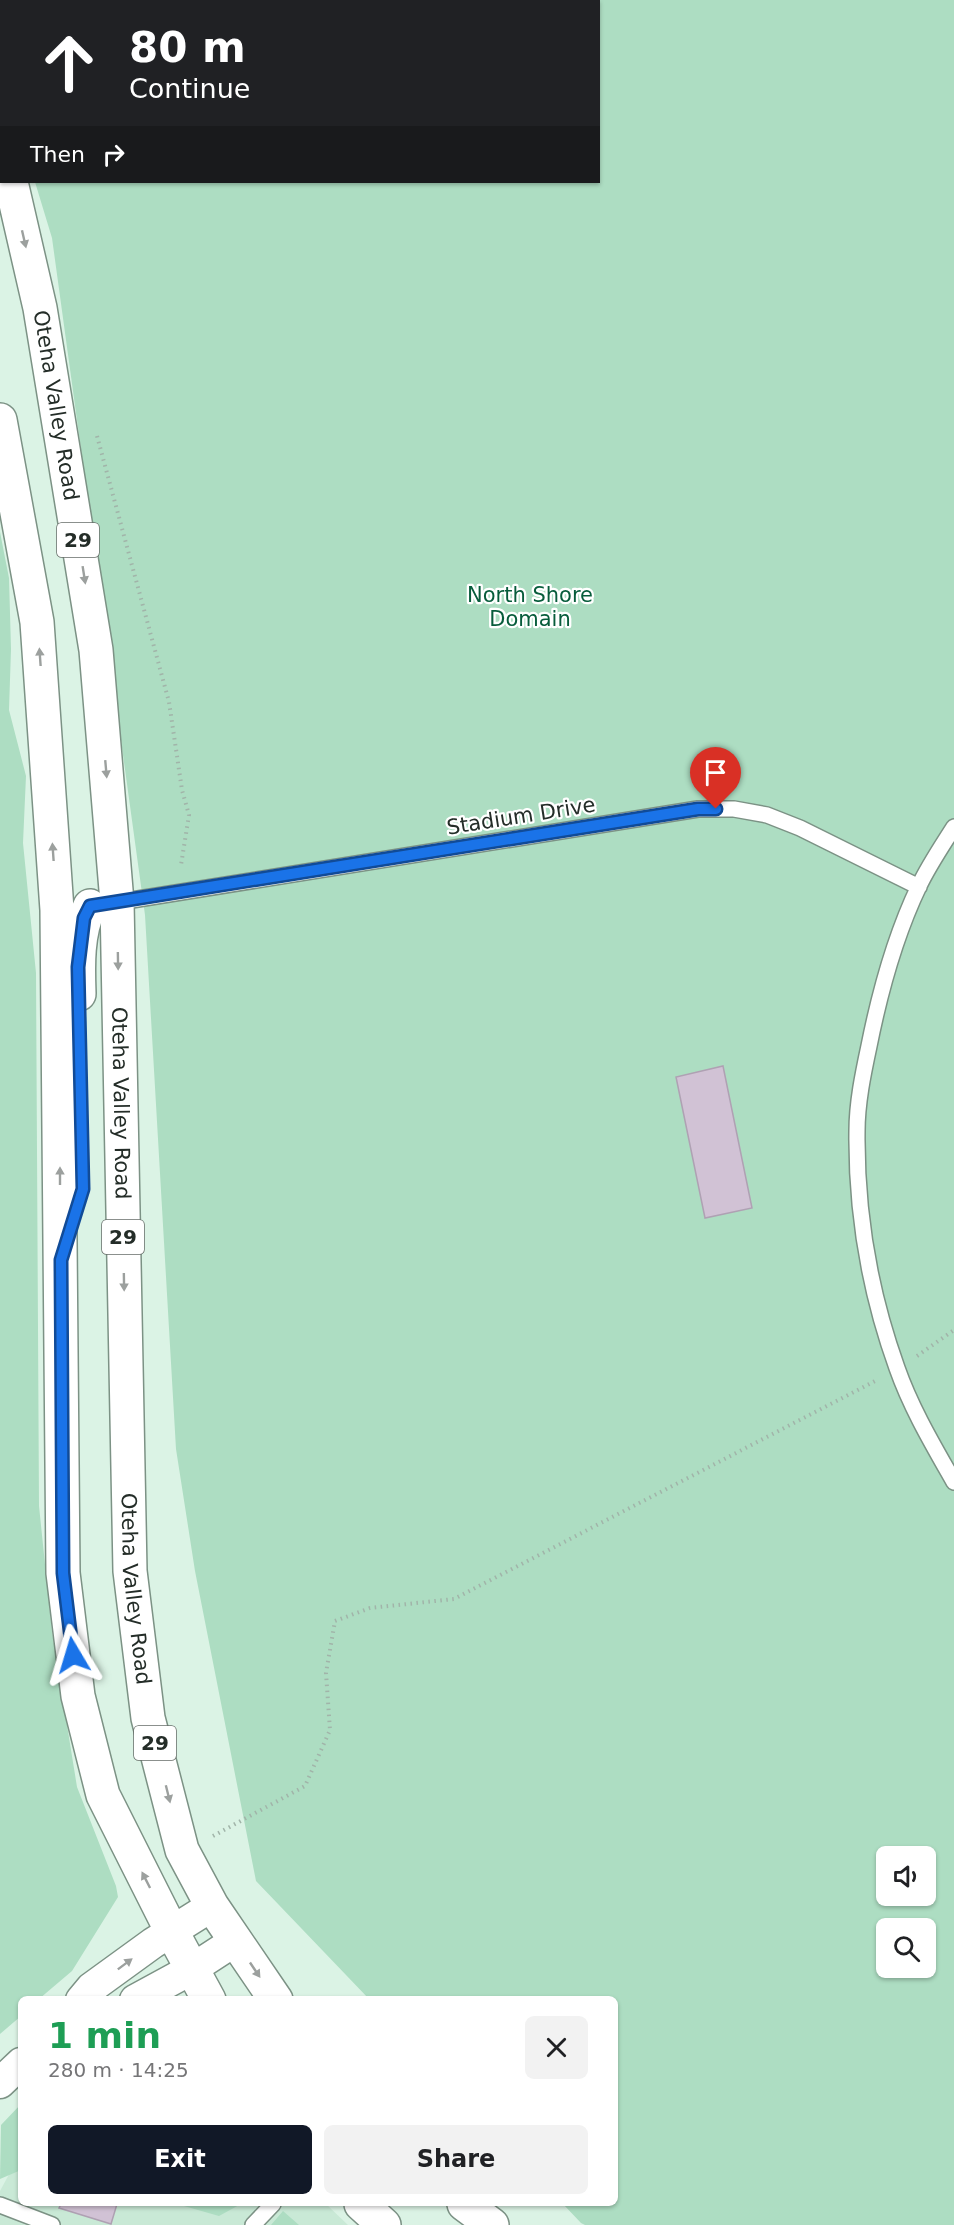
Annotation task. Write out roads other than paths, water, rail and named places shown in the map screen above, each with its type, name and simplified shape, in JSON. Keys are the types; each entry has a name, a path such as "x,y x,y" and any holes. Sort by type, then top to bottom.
{"main road":[{"name":"Oteha Valley Road","path":"11,183 40,309 96,650 130,1571 148,1718 182,1850 212,1906 273,1996"},
{"name":"29","path":"0,420 37,622 57,910 63,1573 78,1696 103,1795 207,1996"},
{"path":"61,1260 83,1189 78,967 84,918 104,904"},
{"path":"363,2206 384,2225"},
{"path":"467,2206 492,2225"}],"street":[{"path":"85,1996 92,1988 153,1943 212,1906"},
{"path":"142,1996 192,1969 235,1941"},
{"path":"0,2083 18,2065"}],"lane":[{"name":"Stadium Drive","path":"57,910 698,809 734,809 767,815 800,828 919,887"},
{"path":"954,827 919,887 891,957 876,1010 862,1078 857,1130 858,1182 866,1250 881,1316 898,1370 925,1431 954,1482"},
{"path":"0,2205 52,2225"},
{"path":"253,2225 271,2206"}],"park label":[{"name":"North Shore Domain","path":"530,607"}]}
